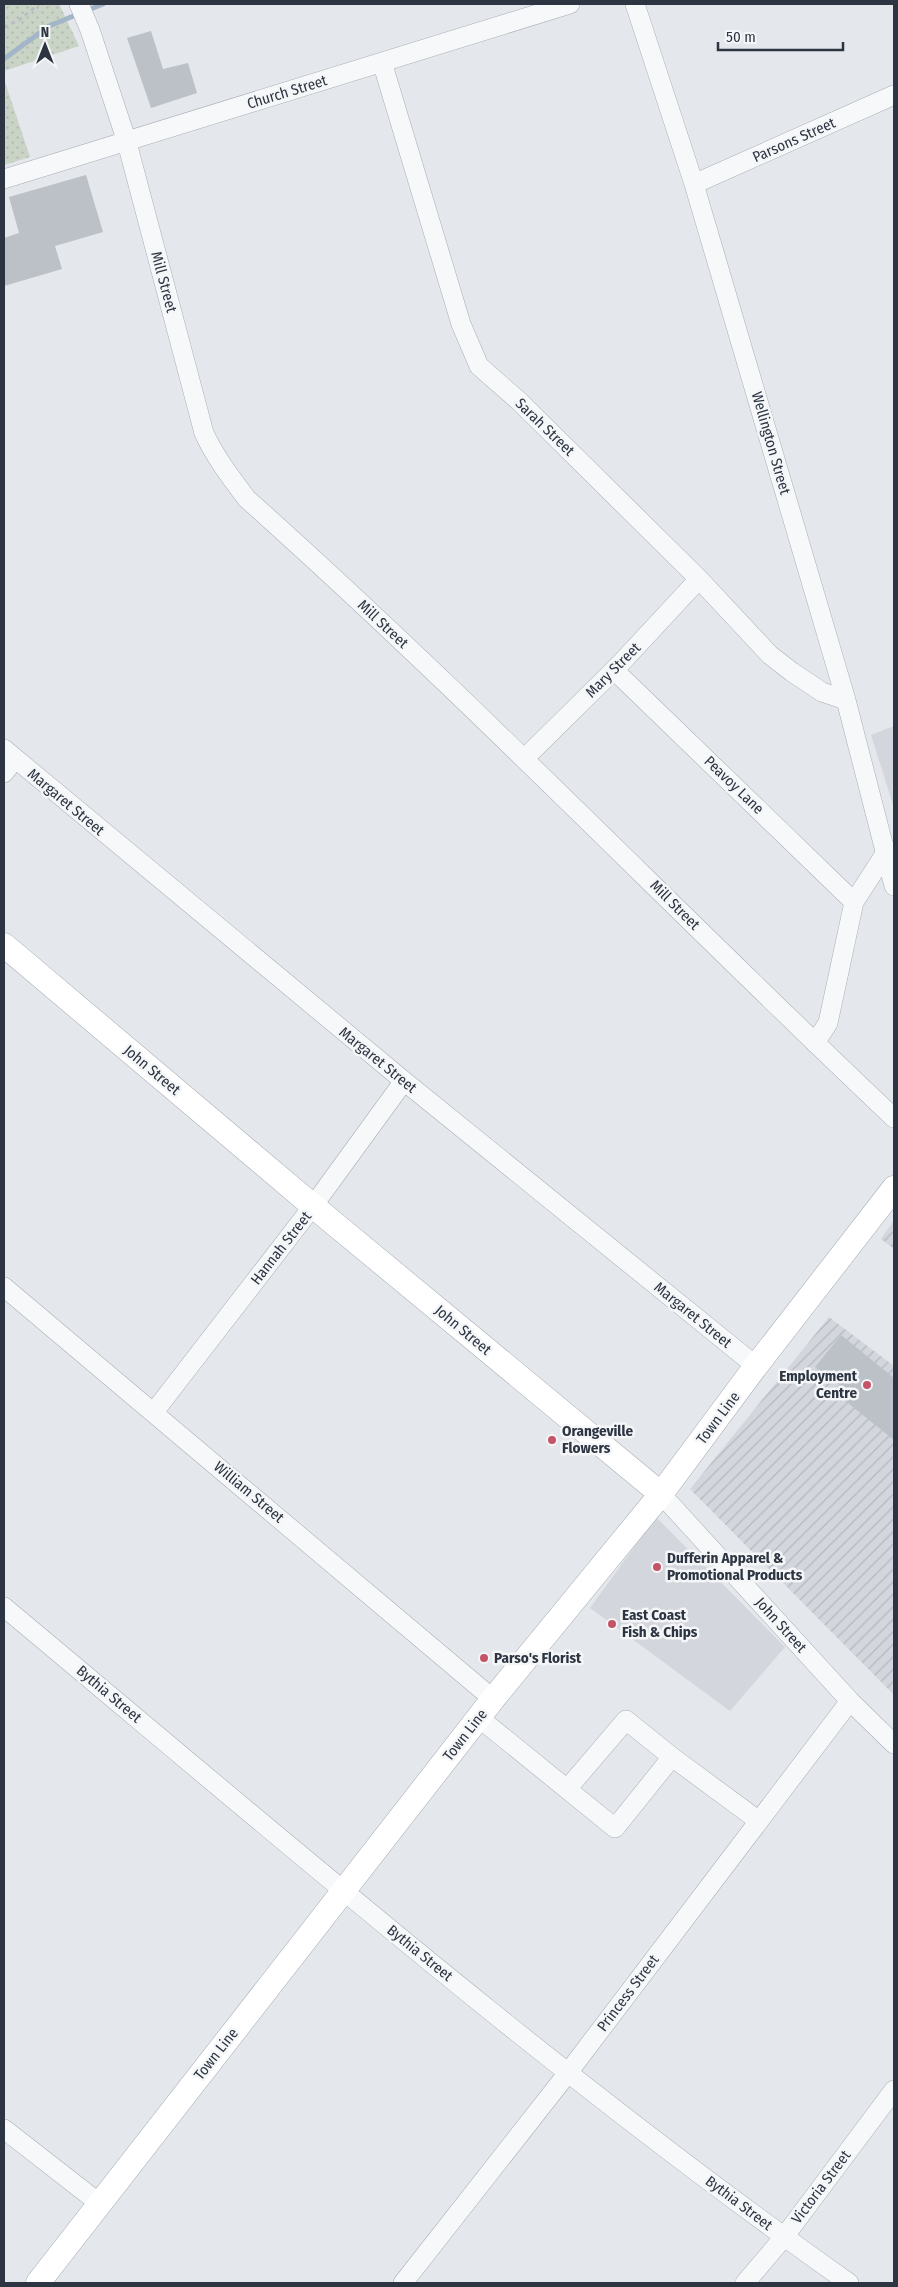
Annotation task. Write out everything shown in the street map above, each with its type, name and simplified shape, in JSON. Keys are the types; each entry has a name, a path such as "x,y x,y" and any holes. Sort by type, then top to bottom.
{"main road":[{"name":"John Street","path":"4,945 313,1206 661,1494"},
{"name":"Town Line","path":"38,2283 478,1717 661,1494 756,1366 894,1188"}],"street":[{"name":"Mill Street","path":"79,4 90,30 126,140 204,432 217,457 247,498 525,758 894,1118"},
{"name":"Church Street","path":"4,179 570,4"},
{"name":"Wellington Street","path":"635,4 694,184 846,700 890,852 894,886"},
{"name":"Sarah Street","path":"382,62 461,324 474,357 480,366 520,402 699,579 770,655 822,692 846,700"},
{"name":"Parsons Street","path":"694,184 894,95"},
{"name":"Mary Street","path":"525,758 614,670 699,579"},
{"name":"Peavoy Lane","path":"614,670 854,902"},
{"name":"Margaret Street","path":"7,760 756,1366"},
{"path":"815,1043 828,1023 854,902 890,852"},
{"name":"Hannah Street","path":"154,1412 313,1206 404,1081"},
{"name":"William Street","path":"4,1287 493,1699"},
{"name":"John Street","path":"661,1494 850,1701 894,1744"},
{"name":"Bythia Street","path":"4,1607 567,2074 784,2237 849,2283"},
{"name":"Princess Street","path":"403,2283 567,2074 850,1701"},
{"path":"478,1717 615,1828 672,1757"},
{"path":"568,1788 626,1720 672,1757 759,1821"},
{"name":"Victoria Street","path":"745,2283 784,2237 894,2090"},
{"path":"4,2129 100,2202"}],"path":[{"path":"4,27 19,20 40,4"}],"shaded area":[{"path":"894,726 894,808 871,735"},
{"path":"894,1220 894,1249 881,1239"},
{"path":"829,1317 894,1366 894,1695 690,1489"},
{"path":"656,1517 785,1647 730,1711 590,1608"}],"green space":[{"path":"4,4 59,4 79,46 4,71"},
{"path":"4,79 30,157 4,165"}],"building":[{"path":"151,31 163,69 188,63 197,93 151,108 127,38"},
{"path":"86,175 103,232 55,246 62,269 4,286 4,238 19,233 9,197"},
{"name":"Employment Centre","path":"841,1335 894,1378 894,1440 843,1399 850,1392 815,1367"}],"waterway":[{"path":"4,59 49,26 103,4"}],"place":[{"name":"Employment Centre","path":"867,1385"},
{"name":"Orangeville Flowers","path":"552,1440"},
{"name":"Dufferin Apparel & Promotional Products","path":"657,1567"},
{"name":"East Coast Fish & Chips","path":"612,1624"},
{"name":"Parso's Florist","path":"484,1658"}]}
